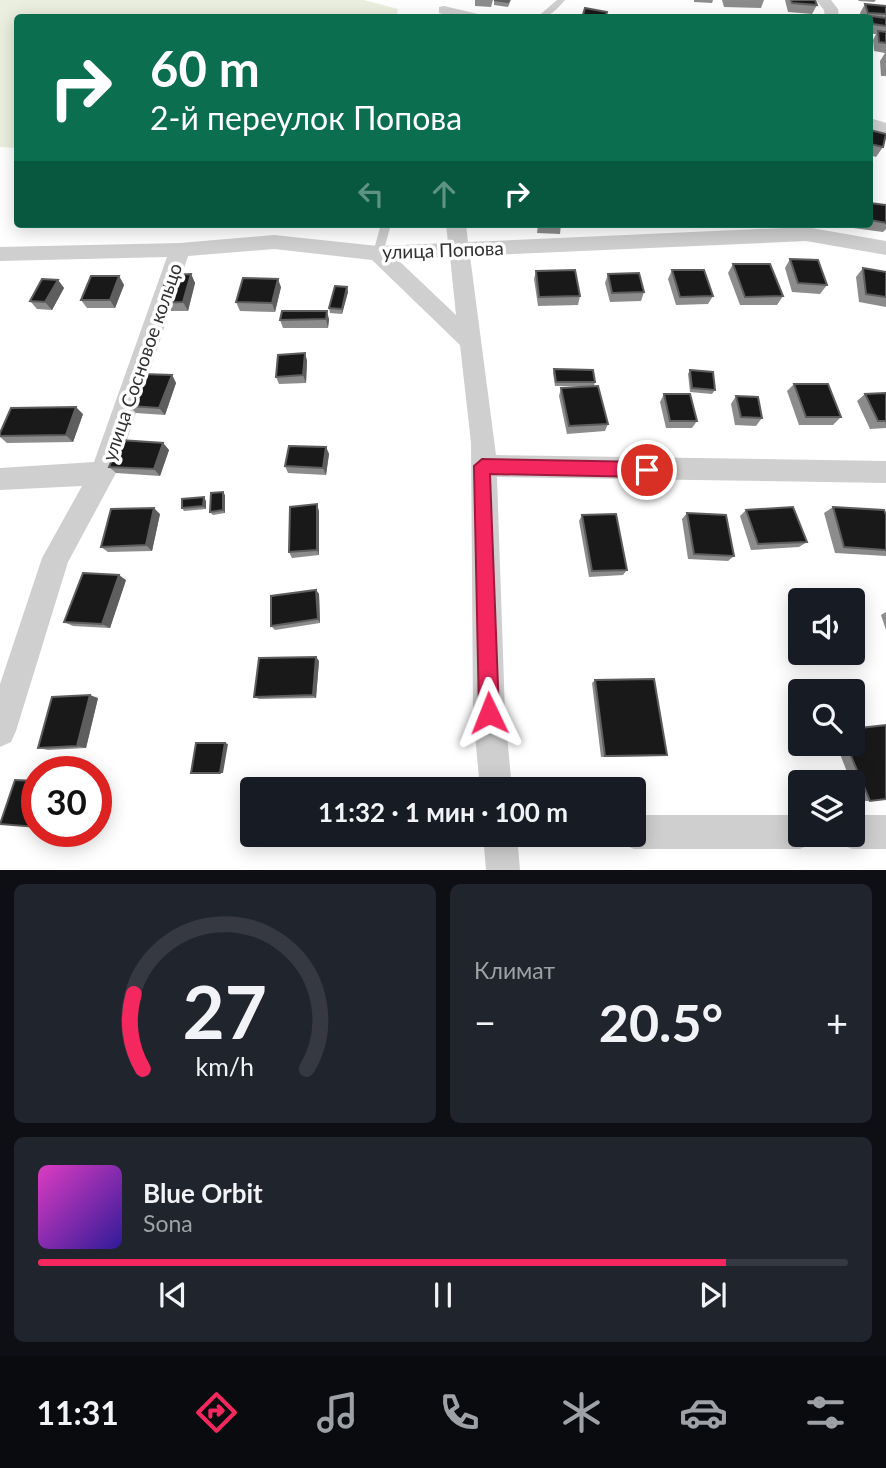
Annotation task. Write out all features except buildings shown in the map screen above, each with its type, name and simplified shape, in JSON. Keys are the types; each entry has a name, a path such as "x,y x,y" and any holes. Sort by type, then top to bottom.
{"street":[{"path":"444,9 462,14"},
{"path":"456,228 483,443 489,713 495,777"},
{"name":"улица Попова","path":"0,254 180,250 274,242 378,253 806,234 886,248"},
{"name":"улица Сосновое кольцо","path":"0,731 56,558 103,473 180,250"},
{"path":"378,253 470,341"},
{"path":"482,466 886,472"},
{"name":"улица Сосновое кольцо","path":"0,479 103,473"},
{"path":"646,832 788,832"},
{"path":"865,832 886,832"},
{"path":"501,847 503,870"}],"lane":[{"path":"546,14 561,0"},
{"path":"378,253 385,228"}],"green space":[{"path":"0,0 364,0 398,9 397,14 14,14 14,148 0,147"}],"route":[{"path":"489,713 482,466 647,470"}]}
